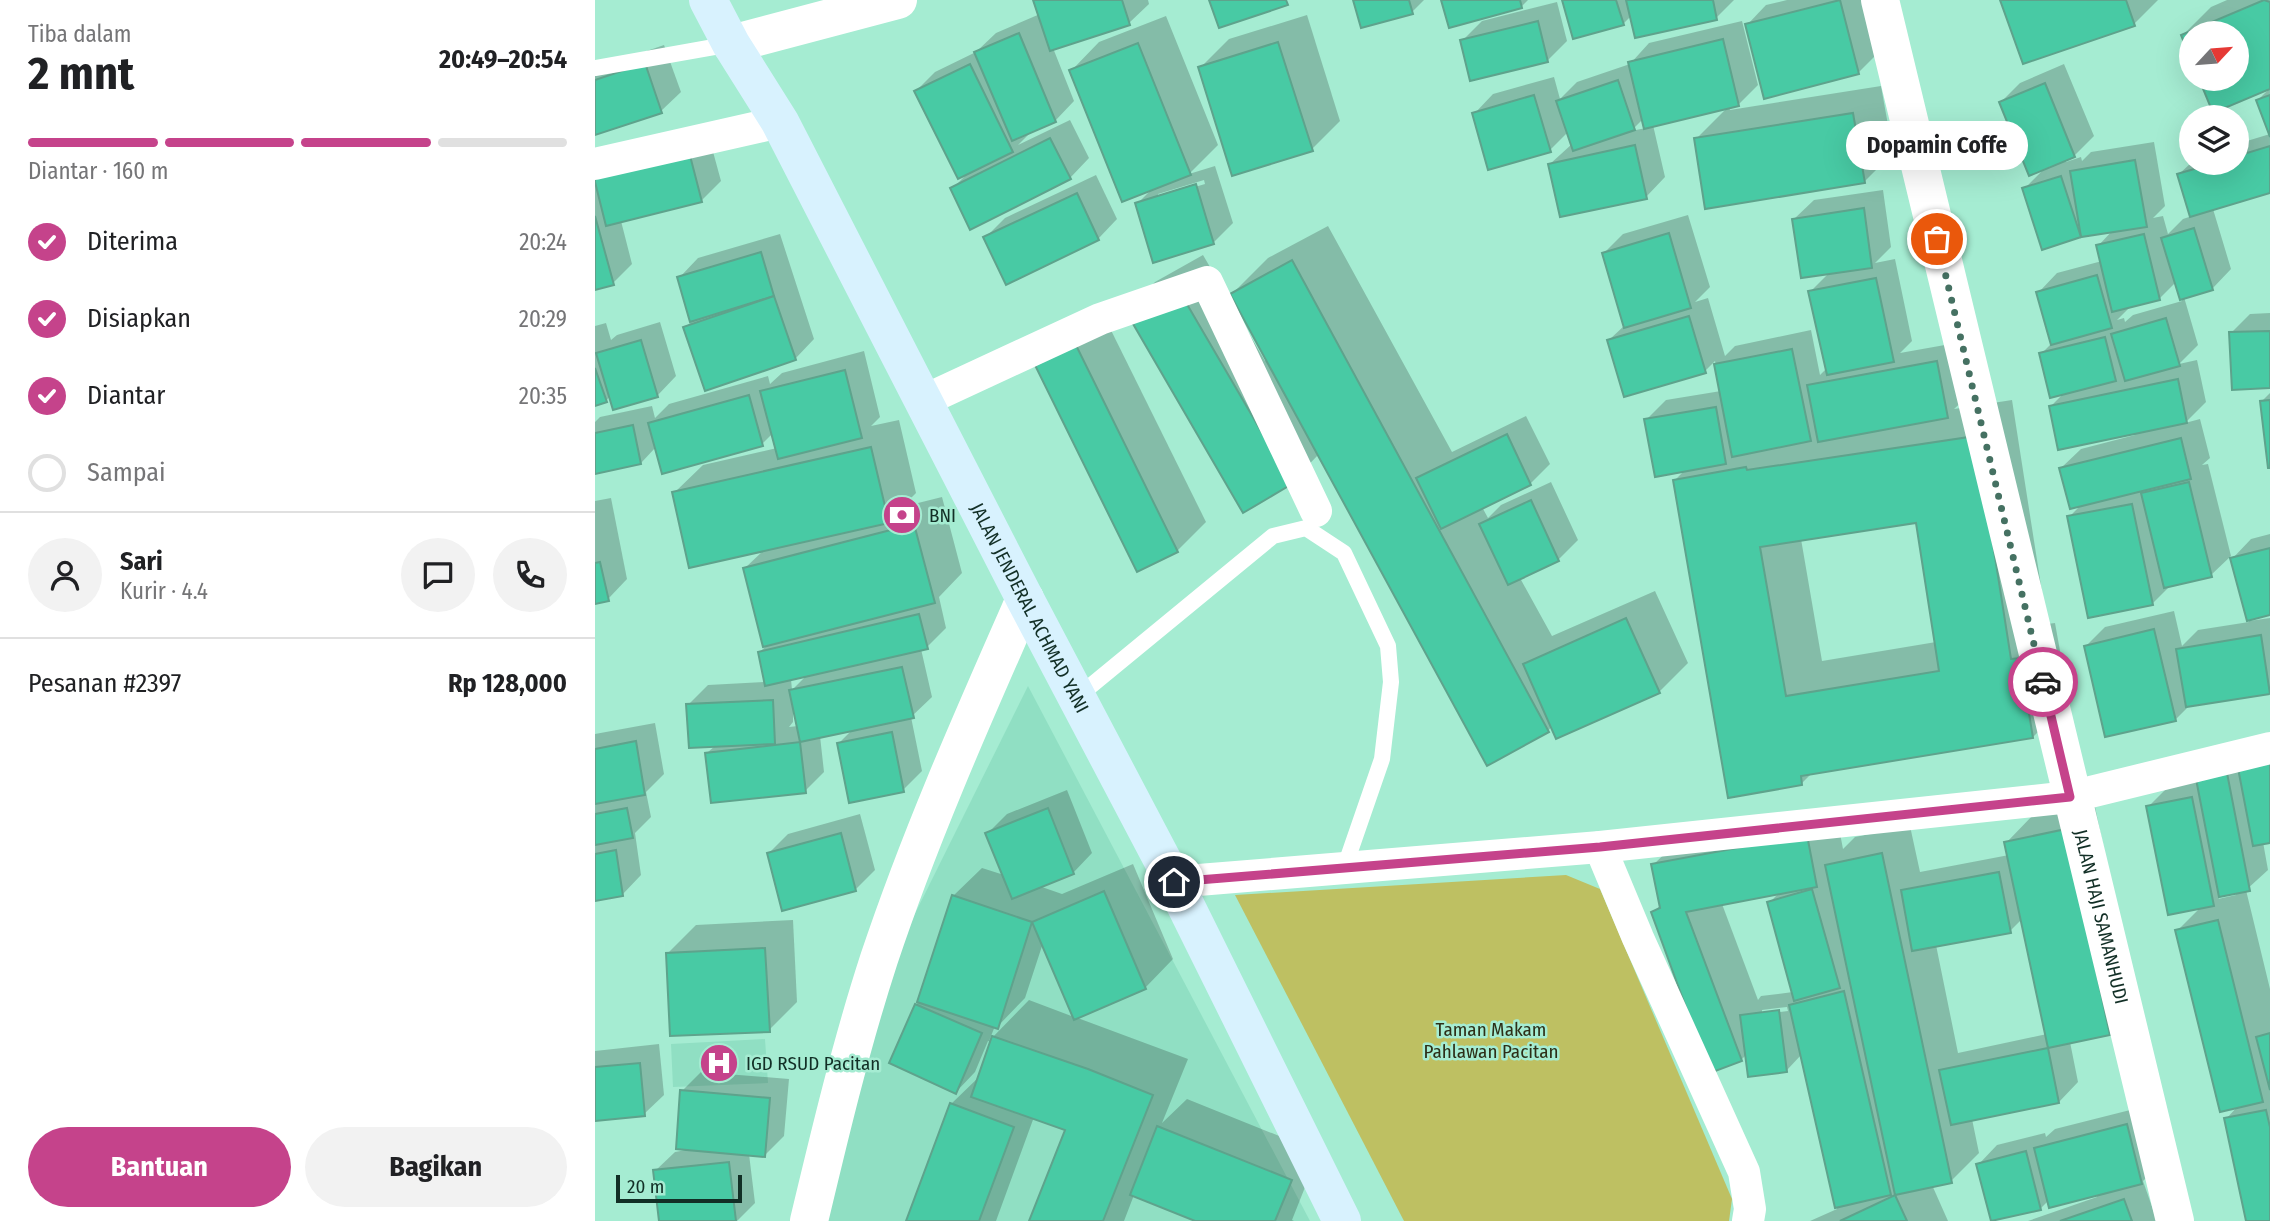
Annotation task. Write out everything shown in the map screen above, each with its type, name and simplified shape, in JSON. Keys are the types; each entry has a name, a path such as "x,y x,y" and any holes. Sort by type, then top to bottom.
{"main road":[{"name":"JALAN JENDERAL ACHMAD YANI","path":"708,0 731,44 780,122 1076,698 1174,882 1342,1221"}],"street":[{"path":"731,44 898,0"},
{"name":"JALAN HAJI SAMANHUDI","path":"1879,0 2070,797 2175,1221"},
{"path":"595,164 780,122"},
{"path":"923,401 1100,319 1207,282 1316,511"},
{"path":"810,1221 837,1102 879,958 947,776 1025,599"},
{"path":"1174,882 1600,847 2070,797 2270,748"},
{"path":"1600,847 1638,938 1744,1172 1750,1209 1748,1221"}],"lane":[{"path":"595,68 731,44"},
{"path":"1076,698 1273,536 1306,528 1343,553 1388,646 1391,682 1382,759 1345,866"}],"shaded area":[{"path":"1028,686 1310,1221 822,1221 891,962"},
{"name":"IGD RSUD Pacitan","path":"765,1039 768,1083 673,1087 671,1044"}],"green space":[{"name":"Taman Makam Pahlawan Pacitan","path":"1566,875 1600,889 1732,1199 1729,1221 1404,1221 1235,895"}],"building":[{"path":"1033,0 1122,0 1130,25 1050,51"},
{"path":"1209,0 1286,0 1288,5 1219,28"},
{"path":"1353,0 1409,0 1413,14 1361,28"},
{"path":"1441,0 1520,0 1522,8 1449,28"},
{"path":"1562,0 1616,0 1624,25 1573,39"},
{"path":"1626,0 1713,0 1717,20 1635,38"},
{"path":"1840,0 1859,74 1764,99 1745,24"},
{"path":"2000,0 2126,0 2135,26 2023,64"},
{"path":"2264,0 2270,2 2270,89 2232,105 2210,105 2204,91 2249,91 2249,21 2214,21"},
{"path":"1538,21 1548,62 1470,81 1460,40"},
{"path":"1019,33 1056,122 1012,141 974,52"},
{"path":"1723,39 1739,106 1644,129 1628,62"},
{"path":"1278,42 1313,151 1232,176 1198,67"},
{"path":"1138,43 1191,175 1122,202 1069,70"},
{"path":"645,63 662,113 595,135 595,80"},
{"path":"970,64 1013,152 958,179 914,91"},
{"path":"1618,80 1635,130 1573,151 1556,101"},
{"path":"2045,83 2075,157 2029,176 1999,102"},
{"path":"1534,95 1551,152 1488,170 1472,113"},
{"path":"2270,95 2270,137 2256,100"},
{"path":"1853,113 1865,183 1705,209 1694,138"},
{"path":"1050,138 1071,179 970,230 950,188"},
{"path":"687,144 702,202 606,226 595,182 595,167"},
{"path":"1635,145 1647,199 1560,217 1548,164"},
{"path":"2270,146 2270,193 2190,217 2177,174 2249,175 2249,152"},
{"path":"2135,160 2147,227 2081,237 2070,171"},
{"path":"2061,176 2081,237 2042,250 2022,188"},
{"path":"1196,184 1214,244 1153,263 1135,203"},
{"path":"1077,193 1099,240 1006,285 983,237"},
{"path":"1864,208 1872,268 1801,278 1792,219"},
{"path":"595,216 614,285 595,290"},
{"path":"2194,228 2213,290 2180,300 2161,238"},
{"path":"1669,233 1691,308 1624,328 1602,253"},
{"path":"2144,234 2160,300 2112,312 2096,245"},
{"path":"761,252 774,296 690,322 677,277"},
{"path":"1292,260 1549,732 1487,766 1230,294"},
{"path":"2097,275 2112,328 2051,345 2036,292"},
{"path":"1876,278 1894,362 1827,375 1808,291"},
{"path":"1174,282 1292,484 1243,513 1125,310"},
{"path":"774,296 796,360 705,391 683,327"},
{"path":"1689,316 1706,373 1624,397 1607,340"},
{"path":"2166,318 2180,366 2125,381 2111,334"},
{"path":"1069,331 1178,552 1137,572 1028,351"},
{"path":"2270,331 2270,388 2232,390 2229,332"},
{"path":"2105,337 2116,381 2050,398 2039,353"},
{"path":"641,340 658,397 613,410 596,353"},
{"path":"1792,349 1811,441 1732,457 1714,364"},
{"path":"1937,361 1948,418 1818,442 1807,385"},
{"path":"595,368 607,402 595,406"},
{"path":"845,370 862,438 778,459 760,391"},
{"path":"2178,379 2187,423 2058,450 2049,406"},
{"path":"749,395 763,446 662,474 648,423"},
{"path":"2270,400 2270,468 2268,468 2260,401"},
{"path":"1716,407 1726,464 1655,477 1644,419"},
{"path":"633,425 641,464 595,474 595,433"},
{"path":"1507,434 1531,485 1441,529 1416,478"},
{"path":"1976,436 2011,659 2020,658 2033,738 1801,776 1802,785 1728,798 1673,480 1746,467 1747,470","holes":["1916,523 1939,671 1786,696 1760,547"]},
{"path":"2181,438 2191,479 2070,509 2059,468"},
{"path":"871,447 889,523 689,568 672,492"},
{"path":"2189,482 2212,577 2164,588 2141,493"},
{"path":"1531,500 1559,561 1508,585 1479,524"},
{"path":"2132,504 2153,605 2088,618 2067,516"},
{"path":"914,524 935,603 763,647 743,568"},
{"path":"2270,548 2270,615 2247,621 2230,558"},
{"path":"600,562 609,601 595,604 595,563"},
{"path":"919,614 928,649 765,686 758,652"},
{"path":"1626,618 1660,693 1556,739 1523,664"},
{"path":"2154,629 2176,721 2105,737 2084,646"},
{"path":"2261,635 2270,694 2186,707 2176,649"},
{"path":"902,667 914,718 800,742 789,690"},
{"path":"773,700 775,744 689,748 686,704"},
{"path":"892,732 904,792 849,803 837,743"},
{"path":"636,741 645,795 595,804 595,749"},
{"path":"800,742 806,793 711,803 705,753"},
{"path":"2270,756 2270,843 2253,846 2237,763"},
{"path":"2227,773 2250,891 2219,897 2196,779"},
{"path":"2192,797 2214,906 2168,915 2146,806"},
{"path":"627,808 633,838 595,845 595,814"},
{"path":"1048,808 1074,874 1012,899 985,833"},
{"path":"2066,829 2110,1035 2048,1048 2004,842"},
{"path":"841,833 856,891 782,911 767,853"},
{"path":"1807,835 1817,887 1686,912 1742,1061 1710,1073 1651,912 1660,908 1651,864"},
{"path":"616,850 623,896 595,901 595,854"},
{"path":"1882,853 1952,1183 1895,1195 1825,865"},
{"path":"1999,872 2011,933 1912,951 1901,890"},
{"path":"1812,889 1840,988 1794,1001 1767,902"},
{"path":"1104,891 1146,989 1074,1020 1032,922"},
{"path":"952,895 1032,922 998,1029 917,1002"},
{"path":"2218,920 2263,1102 2220,1112 2175,930"},
{"path":"765,948 770,1032 670,1036 666,953"},
{"path":"1844,991 1891,1195 1835,1208 1789,1005"},
{"path":"915,1004 982,1033 956,1094 889,1063"},
{"path":"1779,1010 1787,1072 1748,1077 1740,1015"},
{"path":"2270,1033 2270,1090 2256,1037"},
{"path":"992,1036 1153,1095 1103,1221 1029,1221 1065,1130 971,1097"},
{"path":"2048,1048 2059,1103 1951,1125 1939,1070"},
{"path":"640,1063 645,1116 595,1121 595,1067"},
{"path":"680,1090 770,1098 765,1157 676,1149"},
{"path":"950,1103 1014,1127 979,1221 906,1221"},
{"path":"2266,1110 2270,1127 2270,1221 2246,1221 2224,1118"},
{"path":"2127,1124 2142,1184 2049,1208 2034,1148"},
{"path":"1157,1126 1292,1180 1275,1221 1195,1221 1130,1195"},
{"path":"2026,1151 2041,1210 1991,1221 1976,1164"},
{"path":"729,1162 736,1221 659,1221 653,1170"},
{"path":"1895,1195 1907,1221 1840,1221"},
{"path":"2124,1199 2132,1221 2060,1221"}],"way so far":[{"path":"1937,239 2043,682"}],"place":[{"name":"Dopamin Coffe","path":"1937,239"},
{"name":"BNI","path":"902,515"},
{"name":"IGD RSUD Pacitan","path":"719,1063"}],"route":[{"path":"1174,882 1600,847 2070,797 2043,682"}]}
